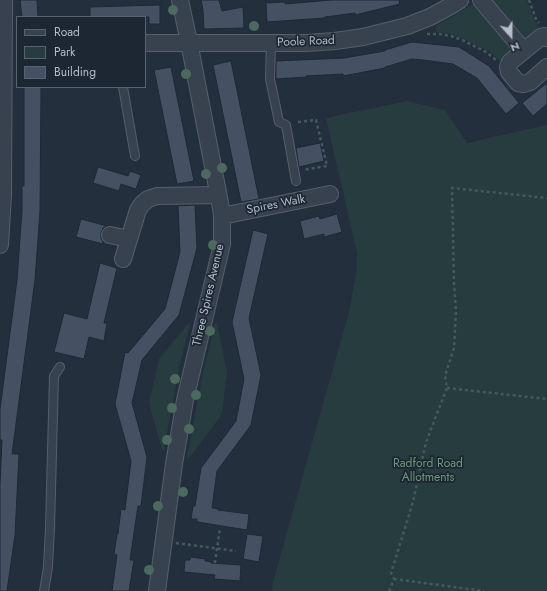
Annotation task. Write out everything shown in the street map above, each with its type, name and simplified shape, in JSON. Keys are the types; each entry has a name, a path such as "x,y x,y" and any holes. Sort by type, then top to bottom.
{"street":[{"path":"0,245 2,195 2,118 7,45 4,0"},
{"name":"Three Spires Avenue","path":"157,591 174,464 185,400 222,244 222,216 180,0"},
{"name":"Poole Road","path":"146,43 306,43 335,41 363,37 407,26 430,17 460,0"},
{"path":"481,0 524,50"},
{"path":"545,37 540,37 510,62 508,67 518,83 524,84 530,82 547,67"},
{"name":"Spires Walk","path":"222,216 330,194"},
{"path":"123,260 138,210 148,199 157,196 218,195"},
{"path":"110,235 129,238"}],"lane":[{"path":"271,43 270,79 279,122 286,125 296,181"},
{"path":"123,88 135,156"},
{"path":"44,591 48,567 50,528 54,376 60,366"}],"path":[{"path":"529,0 545,37"},
{"path":"407,26 421,34 439,34 462,40 486,52 499,64 508,67"},
{"path":"298,122 316,120 327,166 298,171"},
{"path":"484,591 394,579 390,573 413,502 426,442 447,388 445,376 454,348 456,312 452,188 547,198"},
{"path":"447,388 547,399"},
{"path":"214,569 220,528"},
{"path":"164,542 236,550"},
{"path":"388,591 394,579"}],"green space":[{"path":"491,0 527,0 534,19 540,29 539,31 524,40"},
{"path":"474,3 477,4 514,51 501,62 490,52 466,40 451,34 437,32 435,26"},
{"name":"Radford Road Allotments","path":"407,101 445,110 467,143 547,125 547,591 272,591 273,582 349,312 357,269 357,253 326,118"},
{"path":"217,323 227,373 222,412 220,417 189,458 187,457 203,373 215,324"},
{"path":"188,324 190,324 180,364 164,450 162,450 149,403 159,359"}],"building":[{"path":"20,0 37,0 38,16 22,16"},
{"path":"201,0 219,0 222,11 243,7 244,28 204,29"},
{"path":"331,0 399,0 400,4 355,15 355,13 325,18 267,22 266,3 285,2 285,4"},
{"path":"160,5 160,24 149,24 149,17 146,16 90,16 90,7"},
{"path":"412,42 459,47 489,66 519,103 506,114 477,78 453,64 423,60 412,59 385,68 343,76 343,74 276,79 276,61 344,58 385,51"},
{"path":"231,61 259,199 241,202 213,65"},
{"path":"171,67 194,181 177,184 154,70"},
{"path":"547,83 547,104 533,116 522,103"},
{"path":"24,88 41,88 40,211 35,280 12,454 19,454 15,535 7,591 0,591 0,484 2,440 0,440 0,409 17,280 22,211 22,186 24,186"},
{"path":"320,143 324,161 299,167 296,148"},
{"path":"98,167 128,176 130,171 141,175 136,189 121,184 119,191 93,183"},
{"path":"195,205 197,248 179,315 142,360 132,403 147,457 141,506 138,506 130,560 134,560 129,591 112,591 117,555 114,554 121,509 125,510 131,461 115,404 125,352 128,353 165,309 180,252 178,206"},
{"path":"337,214 342,232 324,237 324,234 304,239 300,221 319,216 320,219"},
{"path":"81,219 107,226 103,228 101,233 103,244 76,237"},
{"path":"253,230 268,234 249,318 261,375 251,425 217,471 212,508 249,514 247,530 197,522 197,519 191,519 193,506 195,506 201,468 236,421 244,379 232,322"},
{"path":"100,263 117,268 104,323 107,323 104,341 89,337 84,359 54,352 64,313 87,319"},
{"path":"247,534 263,536 259,562 243,559"},
{"path":"191,557 205,559 205,561 211,563 241,565 240,581 214,579 215,575 184,572 185,560 190,560"}]}
